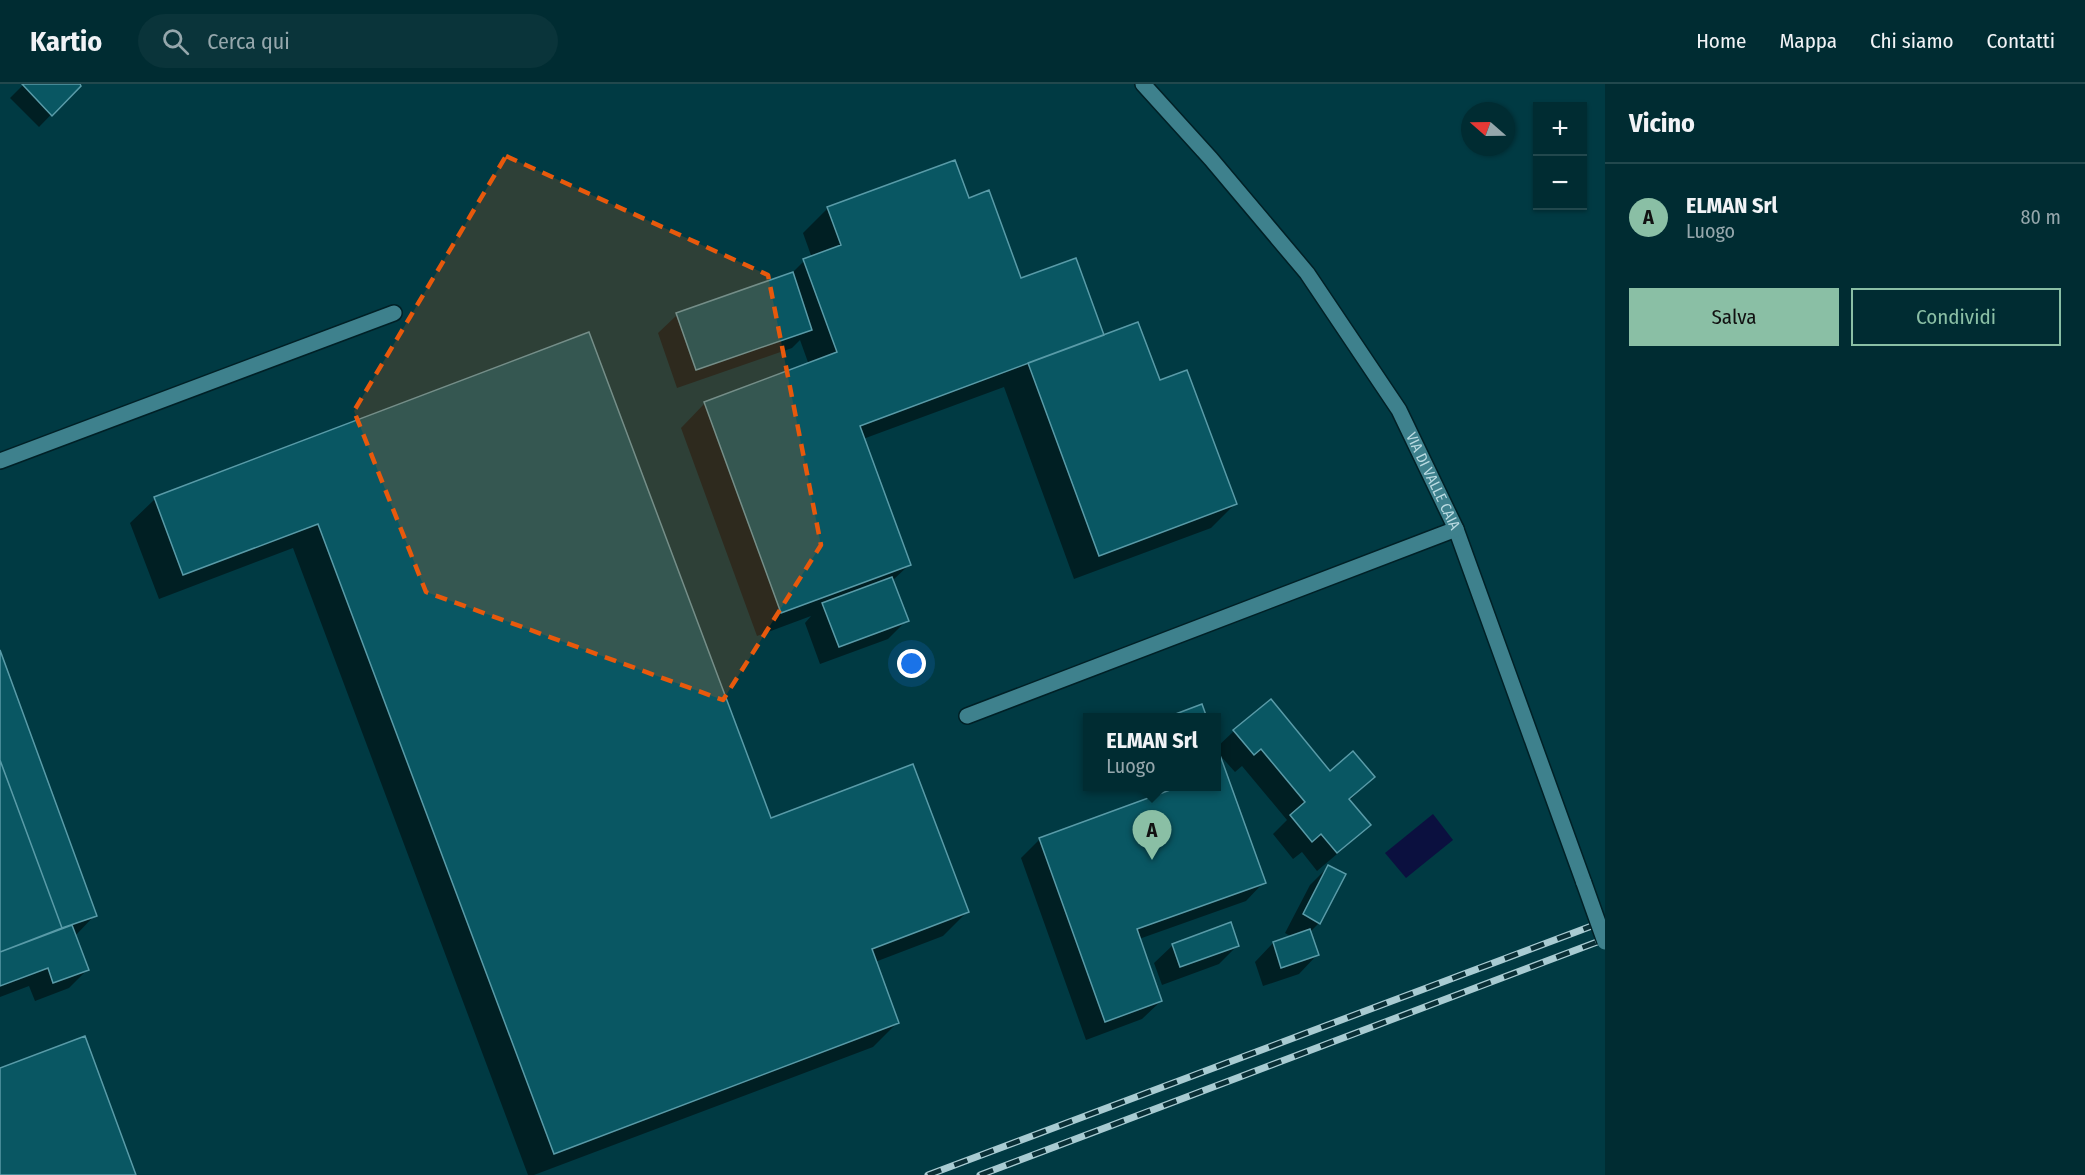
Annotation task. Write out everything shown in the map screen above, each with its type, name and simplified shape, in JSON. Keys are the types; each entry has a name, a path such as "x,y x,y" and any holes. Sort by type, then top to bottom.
{"street":[{"name":"VIA DI VALLE CAIA","path":"1143,84 1211,159 1307,273 1399,410 1456,529 1605,942"},
{"path":"0,461 394,314"},
{"path":"968,716 1456,529"}],"highlighted area":[{"path":"506,156 768,275 821,545 723,700 426,592 354,411"}],"shaded area":[{"path":"1433,814 1453,840 1406,878 1385,853"}],"building":[{"path":"22,84 80,84 81,86 52,116"},
{"path":"955,160 969,198 989,190 1021,278 1076,258 1104,335 860,426 911,565 781,613 704,402 837,352 803,259 841,245 827,207"},
{"path":"793,272 812,330 696,370 676,313"},
{"path":"1138,322 1160,380 1187,370 1237,504 1099,556 1028,363"},
{"path":"589,332 771,818 913,764 969,912 872,949 899,1023 554,1154 318,524 183,575 154,497"},
{"path":"892,577 909,621 839,647 822,603"},
{"path":"0,650 97,916 62,928 0,760"},
{"path":"1271,699 1330,771 1353,751 1375,777 1349,799 1371,825 1337,853 1321,834 1312,842 1290,815 1305,802 1261,749 1254,755 1233,730"},
{"path":"1202,704 1205,713 1178,713"},
{"path":"1221,758 1266,883 1137,929 1162,1001 1105,1022 1039,838 1167,791 1221,791"},
{"path":"0,760 62,928 0,952"},
{"path":"1328,865 1346,874 1320,924 1303,914"},
{"path":"1231,922 1239,946 1180,967 1172,944"},
{"path":"72,925 89,970 53,983 48,968 0,986 0,952"},
{"path":"1310,929 1319,955 1281,968 1273,942"},
{"path":"85,1036 136,1175 0,1175 0,1068"}],"railway":[{"path":"928,1175 1605,921"},
{"path":"980,1175 1605,939"}],"place":[{"name":"ELMAN Srl","path":"1152,860"}]}
